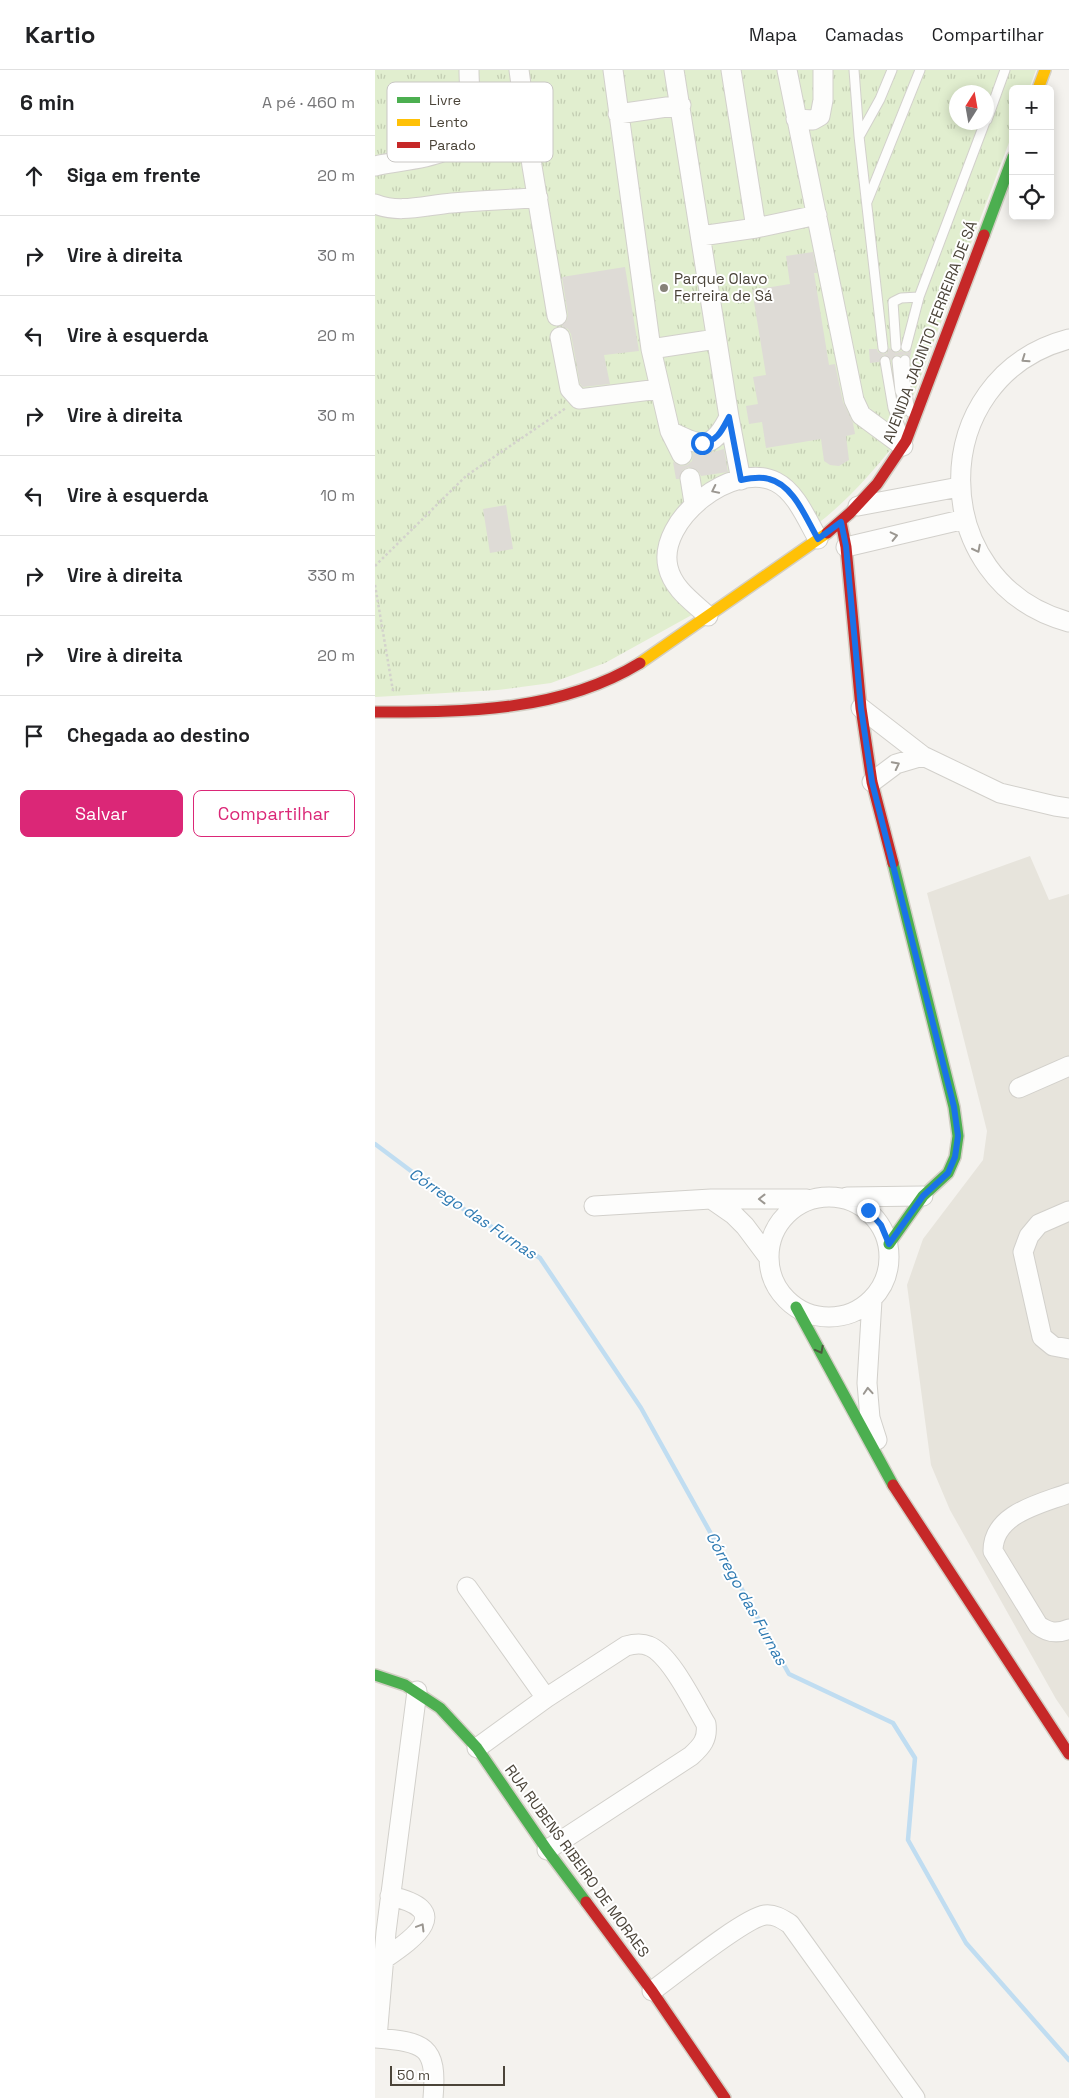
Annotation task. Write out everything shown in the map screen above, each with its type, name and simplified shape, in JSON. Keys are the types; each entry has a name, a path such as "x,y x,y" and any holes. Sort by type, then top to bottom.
{"street":[{"path":"613,70 651,349 670,431 682,455"},
{"path":"674,70 681,104 716,338 741,480"},
{"path":"731,70 755,228"},
{"path":"787,70 857,408 870,422 904,443"},
{"path":"797,119 813,120 819,116 823,100 823,70"},
{"path":"1039,85 1045,70"},
{"path":"618,114 681,104"},
{"path":"375,166 395,162"},
{"path":"533,162 557,316"},
{"name":"AVENIDA JACINTO FERREIRA DE SÁ","path":"375,712 490,708 566,696 612,679 708,616 841,522 858,506 891,467 913,425 1009,168"},
{"path":"375,204 400,209 449,203 538,198"},
{"path":"701,236 817,216"},
{"path":"560,338 570,390 579,399 659,389"},
{"path":"651,349 716,338"},
{"path":"1069,339 1055,343 1032,354 1010,370 992,388 977,410 967,434 961,460 959,486 965,519 981,556 993,573 1007,588 1040,611 1069,622"},
{"path":"670,431 693,442 711,441 721,433 729,417"},
{"path":"690,478 694,503"},
{"path":"708,616 679,589 671,578 667,560 667,550 672,535 677,525 694,503 709,493 741,480 769,479 782,486 794,498 818,539"},
{"path":"858,506 959,486"},
{"path":"846,546 965,519"},
{"path":"841,522 846,546 861,708 872,782 954,1107 958,1136 955,1157 948,1173 923,1196 889,1244"},
{"path":"861,708 923,756 1000,793 1069,808"},
{"path":"872,782 896,764 923,756"},
{"path":"1019,1088 1069,1066"},
{"path":"594,1206 711,1200 923,1196"},
{"path":"811,1199 793,1208 780,1221 771,1239 769,1258 773,1277 782,1294 797,1307 815,1315 835,1316 855,1311 872,1300 884,1283 890,1264 889,1244 881,1225 868,1210 842,1197"},
{"path":"711,1200 734,1215 745,1226 769,1258"},
{"path":"1069,1211 1039,1224 1029,1236 1023,1252 1042,1337 1053,1346 1069,1349"},
{"path":"872,1300 867,1384 870,1418 894,1488"},
{"path":"797,1307 894,1488 1069,1754"},
{"path":"1069,1493 1011,1517 997,1531 993,1551 1038,1625 1049,1632 1056,1633 1069,1630"},
{"path":"467,1587 546,1698"},
{"path":"477,1748 546,1698 626,1646 636,1644 648,1645 666,1658 706,1724 707,1733 704,1742 691,1756 547,1850"},
{"name":"RUA RUBENS RIBEIRO DE MORAES","path":"375,1675 393,1679 417,1691 441,1708 477,1748 547,1850 652,1991 725,2098"},
{"path":"417,1691 391,1896 376,2038 409,2042 422,2048 429,2054 434,2063 433,2098"},
{"path":"385,1959 417,1934 423,1927 425,1920 424,1913 418,1905 408,1900 391,1896"},
{"path":"652,1991 743,1925 762,1916 773,1915 781,1918 790,1924 915,2098"}],"lane":[{"path":"854,70 859,136 883,348"},
{"path":"855,84 860,70"},
{"path":"859,136 880,99 892,70"},
{"path":"867,203 919,70"},
{"path":"994,100 1005,70"},
{"path":"905,347 919,297 983,130"},
{"path":"895,347 893,302 901,298 919,297"},
{"path":"901,360 907,401 913,425"},
{"path":"885,361 893,408 904,443"}],"path":[{"path":"375,566 466,476 579,399"},
{"path":"375,586 397,712"}],"shaded area":[{"path":"1030,856 1049,900 1069,894 1069,1718 1056,1699 950,1510 931,1465 907,1285 923,1239 983,1160 987,1131 927,893"}],"green space":[{"name":"Parque Olavo Ferreira de Sá","path":"375,70 1036,70 1030,85 1009,85 1009,143 895,444 848,497 816,525 784,484 710,488 664,559 699,611 605,663 551,683 498,690 375,697"}],"building":[{"path":"813,252 817,273 814,273 829,365 835,364 843,402 853,423 855,434 846,436 849,460 839,466 830,465 824,461 821,439 766,448 762,422 749,424 746,406 758,404 753,377 766,375 752,290 790,284 786,256"},
{"path":"625,267 639,351 604,355 610,384 583,387 580,384 571,334 568,329 561,326 567,320 568,315 562,277"},
{"path":"889,348 896,353 901,351 907,353 912,349 910,357 905,354 896,355 891,360 884,355 879,362 870,363 869,349 877,349 878,352 883,354 887,353"},
{"path":"724,449 728,472 701,476 698,471 689,467 683,470 679,479 676,479 673,462 681,466 687,465 692,461 693,453 705,454"},
{"path":"506,505 513,549 490,553 483,509"}],"waterway":[{"name":"Córrego das Furnas","path":"375,1144 451,1201 540,1258 641,1408 789,1674 893,1723 915,1758 908,1840 966,1943 1069,2060"}],"traffic: fast":[{"path":"984,235 1009,168"},
{"path":"889,1244 923,1196 948,1173 955,1157 958,1136 954,1107 893,863"},
{"path":"796,1307 893,1485"},
{"path":"375,1675 405,1685 440,1708 477,1748 547,1850 586,1902"}],"traffic: slow":[{"path":"1039,85 1045,70"},
{"path":"640,663 827,533"}],"traffic: jam":[{"path":"827,533 850,513 877,484 906,441 984,235"},
{"path":"841,522 846,547 861,708 872,782 893,863"},
{"path":"375,712 478,709 512,706 545,700 578,691 609,679 640,663"},
{"path":"893,1485 1069,1754"},
{"path":"586,1902 652,1991 725,2098"}],"place":[{"name":"Parque Olavo Ferreira de Sá","path":"664,288"}],"route":[{"path":"702,443 715,440 729,417 741,480 769,479 782,486 794,498 818,539 841,522 846,546 861,708 872,782 954,1107 958,1136 955,1157 948,1173 923,1196 889,1244 881,1225 868,1210"}]}
